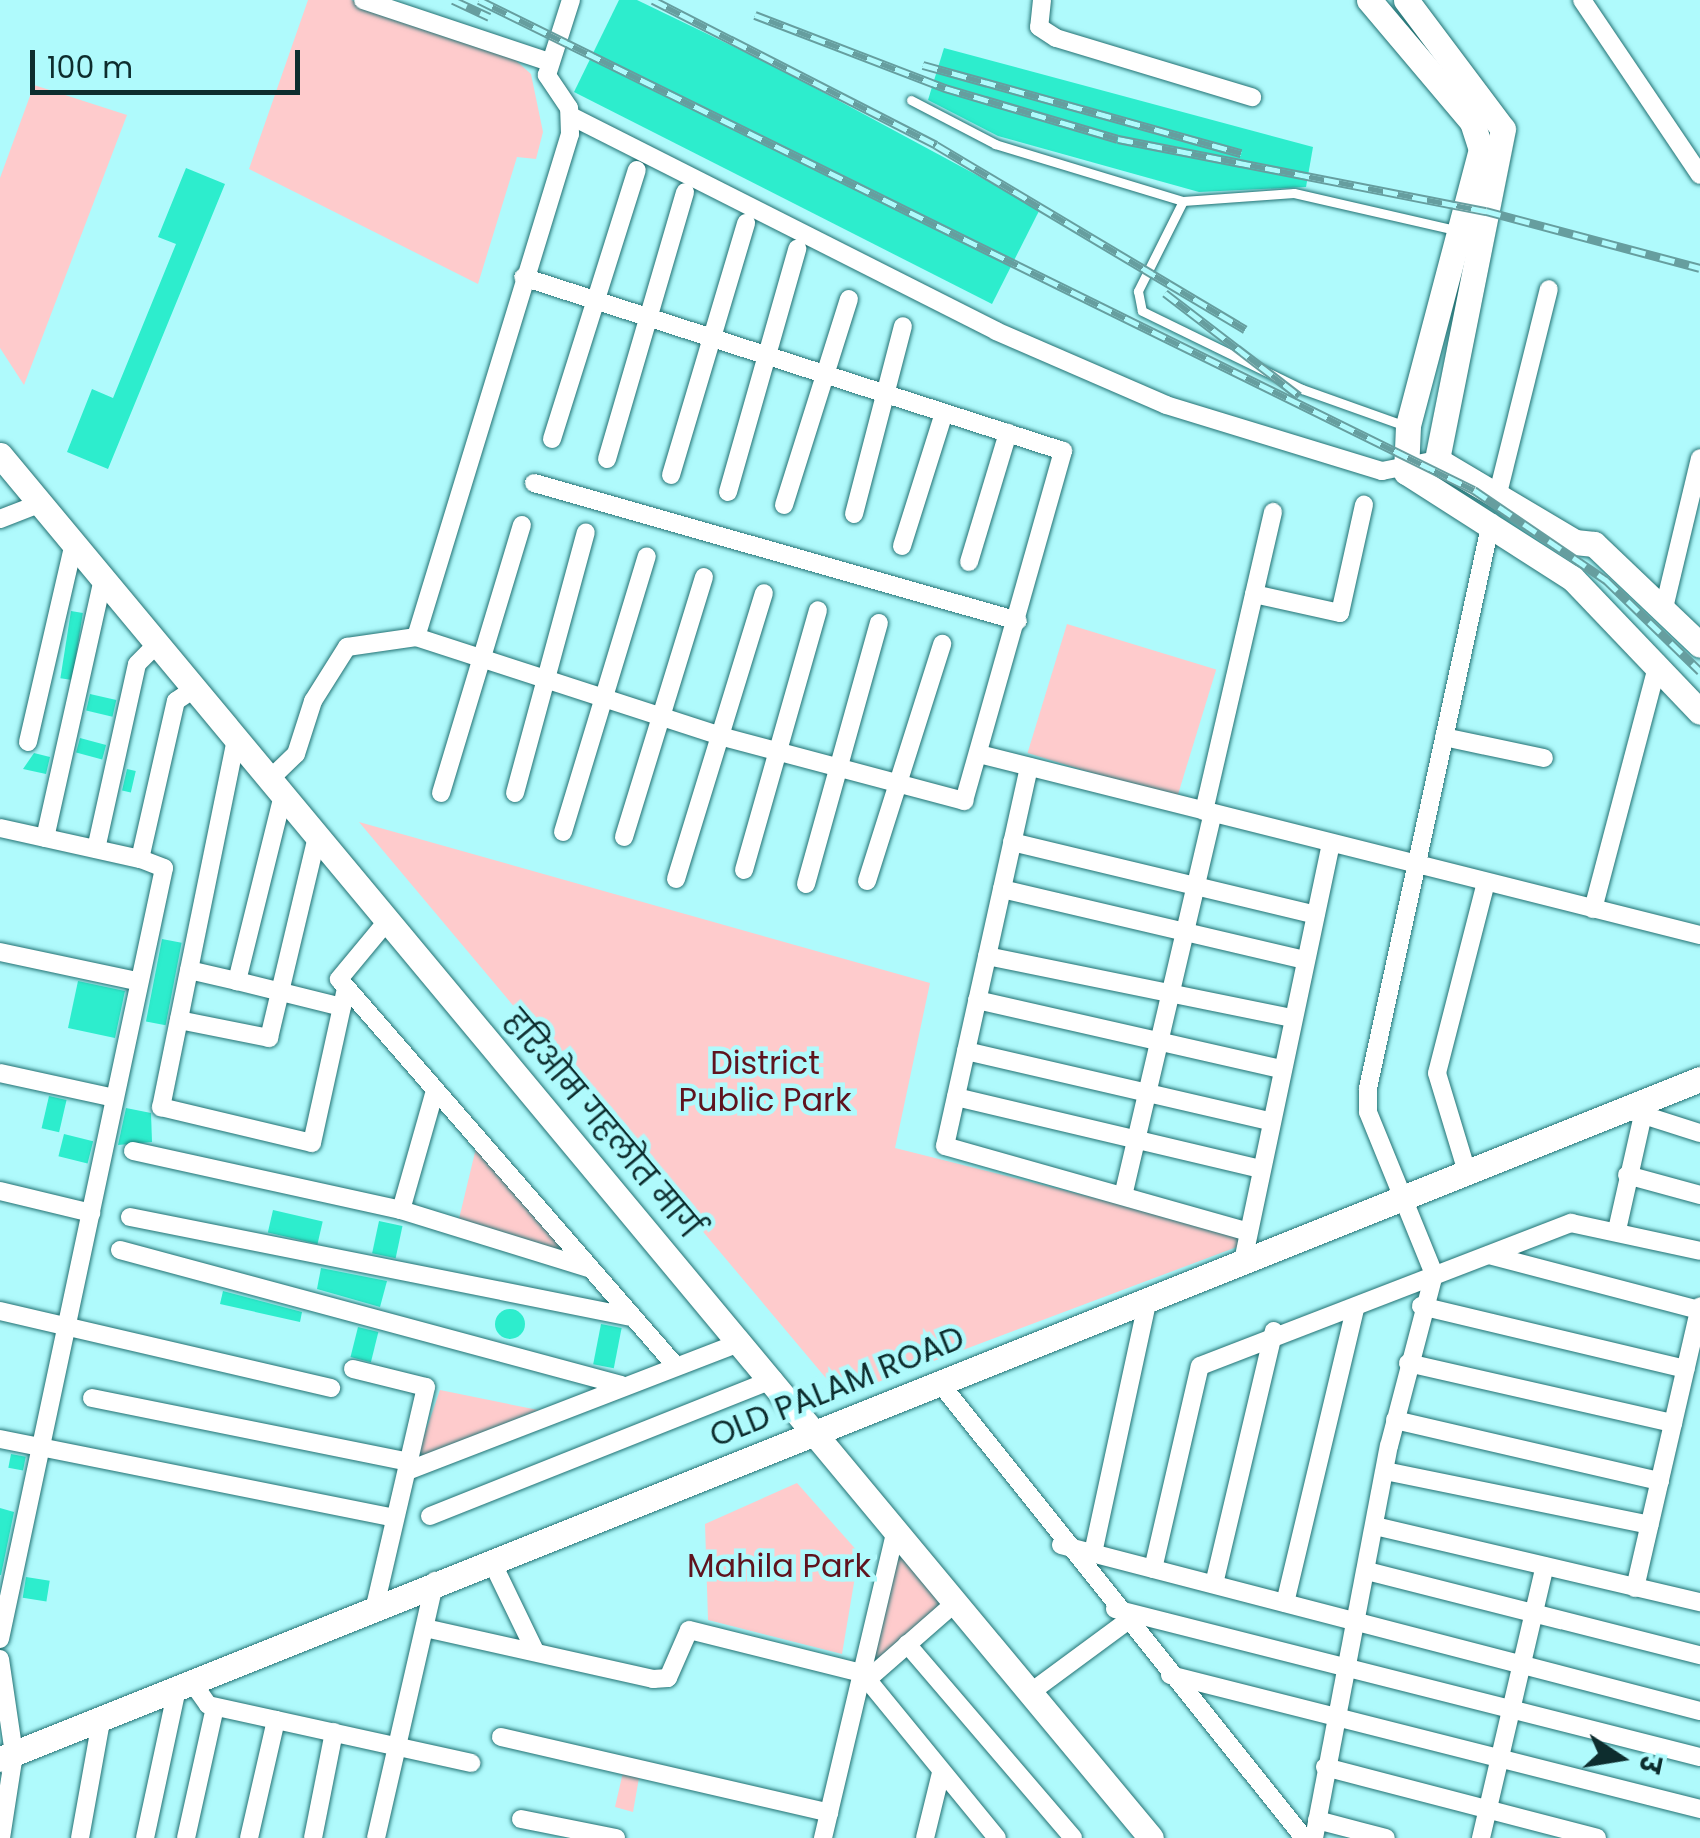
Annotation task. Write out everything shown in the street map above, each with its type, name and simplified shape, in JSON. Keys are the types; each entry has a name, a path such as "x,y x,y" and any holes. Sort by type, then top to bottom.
{"street":[{"path":"363,0 548,62"},
{"path":"571,0 548,62 548,84 571,116 1149,398 1406,472 1491,522 1614,613 1700,712"},
{"path":"1042,0 1039,27 1056,38 1252,97"},
{"path":"1369,0 1479,135 1459,231 1408,426 1406,472"},
{"path":"1406,0 1503,129 1437,460"},
{"path":"1582,0 1700,175"},
{"path":"416,637 571,116"},
{"path":"552,438 637,170"},
{"path":"607,459 686,192"},
{"path":"671,475 708,337 746,222"},
{"path":"728,492 797,249"},
{"path":"237,981 276,787 296,754 313,701 347,647 416,637 720,736 964,802 983,755 1062,451 523,277"},
{"path":"1446,280 1472,286"},
{"path":"1498,493 1549,289"},
{"path":"784,505 849,300"},
{"path":"854,514 903,326"},
{"path":"902,546 944,413"},
{"path":"968,562 1008,434"},
{"name":"हरिओम गहलोत मार्ग","path":"0,455 774,1379 1151,1838"},
{"path":"1664,608 1700,458"},
{"path":"1406,472 1437,460 1575,542 1594,544 1700,644"},
{"path":"534,482 1018,621"},
{"path":"0,519 41,503"},
{"path":"1254,594 1340,613 1364,506"},
{"path":"1123,1196 1196,887 1208,812 1274,512"},
{"path":"1386,1838 1316,1829 1395,1420 1421,1306 1434,1274 1399,1199 1366,1102 1491,522"},
{"path":"442,793 522,524"},
{"path":"514,793 586,532"},
{"path":"28,742 74,542"},
{"path":"562,832 647,556"},
{"path":"624,836 704,577"},
{"path":"46,838 103,579"},
{"path":"676,880 764,593"},
{"path":"744,870 818,610"},
{"path":"806,884 879,622"},
{"path":"96,850 136,664 157,644"},
{"path":"867,880 942,644"},
{"path":"1593,909 1658,663"},
{"path":"140,860 176,700 194,689"},
{"path":"1444,737 1544,758"},
{"path":"236,739 161,1107 312,1143 344,998 339,979 388,920"},
{"path":"983,755 1700,935"},
{"path":"1029,767 945,1146 1248,1232"},
{"path":"0,828 164,868 110,1097 44,1447 8,1568 0,1639"},
{"path":"179,1020 269,1038 318,836"},
{"path":"1012,842 1315,915"},
{"path":"1243,1261 1331,843"},
{"path":"1468,1172 1436,1073 1486,882"},
{"path":"1002,890 1305,960"},
{"path":"0,952 137,981"},
{"path":"987,956 1292,1018"},
{"path":"189,970 280,993 344,998 434,1091 674,1364"},
{"path":"978,1000 1281,1069"},
{"path":"966,1051 1148,1088 1270,1120"},
{"path":"0,1073 110,1097"},
{"name":"OLD PALAM ROAD","path":"7,1756 1399,1199 1634,1112 1699,1080"},
{"path":"401,1210 434,1091"},
{"path":"956,1096 1137,1136 1260,1169"},
{"path":"1617,1230 1634,1112 1700,1133"},
{"path":"133,1151 401,1210 588,1268"},
{"path":"1627,1175 1700,1194"},
{"path":"0,1190 90,1213"},
{"path":"130,1217 632,1317"},
{"path":"1153,1569 1200,1366 1274,1332 1355,1309 1434,1274 1572,1222 1700,1250"},
{"path":"120,1250 621,1385"},
{"path":"1489,1255 1700,1308 1635,1588"},
{"path":"1092,1553 1148,1299"},
{"path":"1421,1306 1686,1369"},
{"path":"1285,1603 1355,1309"},
{"path":"0,1311 331,1388"},
{"path":"1214,1584 1274,1332"},
{"path":"92,1398 408,1466 674,1364 742,1342"},
{"path":"1408,1363 1673,1423"},
{"path":"353,1369 426,1386 374,1606"},
{"path":"430,1516 774,1379"},
{"path":"940,1382 1061,1544 1304,1838"},
{"path":"1395,1420 1660,1481"},
{"path":"0,1438 395,1518"},
{"path":"1385,1471 1650,1525"},
{"path":"1375,1526 1700,1602"},
{"path":"823,1838 865,1676 896,1530"},
{"path":"1061,1544 1700,1711"},
{"path":"491,1560 535,1651"},
{"path":"1481,1838 1544,1566"},
{"path":"1367,1571 1700,1656"},
{"path":"376,1838 435,1582"},
{"path":"865,1676 956,1602"},
{"path":"1120,1616 1348,1670 1509,1716 1700,1757"},
{"path":"1030,1692 1120,1616"},
{"path":"425,1628 662,1680 689,1630 865,1676 996,1838"},
{"path":"908,1644 1073,1838"},
{"path":"0,1659 7,1756 1,1838"},
{"path":"1170,1675 1700,1809"},
{"path":"145,1838 184,1686 215,1707 472,1763"},
{"path":"186,1838 215,1707"},
{"path":"248,1838 276,1720"},
{"path":"80,1838 101,1721"},
{"path":"313,1838 334,1732"},
{"path":"501,1737 829,1813"},
{"path":"1325,1767 1597,1838"},
{"path":"925,1838 941,1772"},
{"path":"521,1819 616,1838"}],"lane":[{"path":"912,100 995,144 1183,202 1294,192 1459,231"},
{"path":"1183,202 1138,291 1142,312 1302,390 1408,426"}],"green space":[{"path":"308,0 351,0 512,57 531,74 543,132 536,159 517,157 478,284 249,169"},
{"path":"34,85 127,115 24,385 0,348 0,178"},
{"path":"1067,624 1216,670 1177,799 1028,753"},
{"name":"District Public Park","path":"359,822 930,983 895,1148 1258,1239 841,1396"},
{"path":"476,1148 575,1259 458,1223"},
{"path":"440,1390 538,1410 415,1462"},
{"name":"Mahila Park","path":"797,1483 859,1553 842,1654 708,1620 705,1524"},
{"path":"899,1549 944,1600 869,1670"},
{"path":"624,1768 640,1772 633,1812 615,1807"}],"building":[{"path":"619,0 637,0 780,69 1040,209 992,304 574,92"},
{"path":"944,48 1313,147 1306,187 1199,192 998,136 928,100"},
{"path":"186,168 225,184 108,469 67,452 92,389 113,398 176,244 158,237"},
{"path":"71,611 83,613 72,680 60,678"},
{"path":"90,694 116,700 112,717 86,711"},
{"path":"80,738 106,745 102,759 76,752"},
{"path":"34,753 50,757 46,774 23,769"},
{"path":"127,769 136,771 131,792 122,790"},
{"path":"162,939 182,943 166,1025 146,1021"},
{"path":"78,981 125,991 115,1038 68,1028"},
{"path":"49,1096 67,1100 59,1132 42,1128"},
{"path":"126,1108 151,1113 152,1142 118,1145"},
{"path":"64,1134 93,1141 88,1164 58,1156"},
{"path":"273,1210 323,1221 318,1244 268,1232"},
{"path":"379,1221 402,1226 396,1258 372,1253"},
{"path":"321,1268 387,1281 380,1307 317,1289"},
{"path":"223,1291 302,1312 300,1322 220,1304"},
{"path":"510,1309 521,1313 525,1324 521,1335 510,1339 499,1335 495,1324 499,1313"},
{"path":"601,1324 622,1328 614,1368 593,1364"},
{"path":"358,1327 378,1332 371,1362 351,1357"},
{"path":"11,1454 26,1457 23,1471 8,1468"},
{"path":"0,1508 14,1512 1,1575 0,1575"},
{"path":"26,1577 50,1581 46,1601 23,1598"}],"railway":[{"path":"453,0 489,17"},
{"path":"479,0 1474,490 1606,580 1700,671"},
{"path":"653,0 936,145 1245,329"},
{"path":"755,15 945,88 1118,139 1486,211 1700,268"},
{"path":"923,65 1241,153"},
{"path":"1165,293 1299,396"}]}
